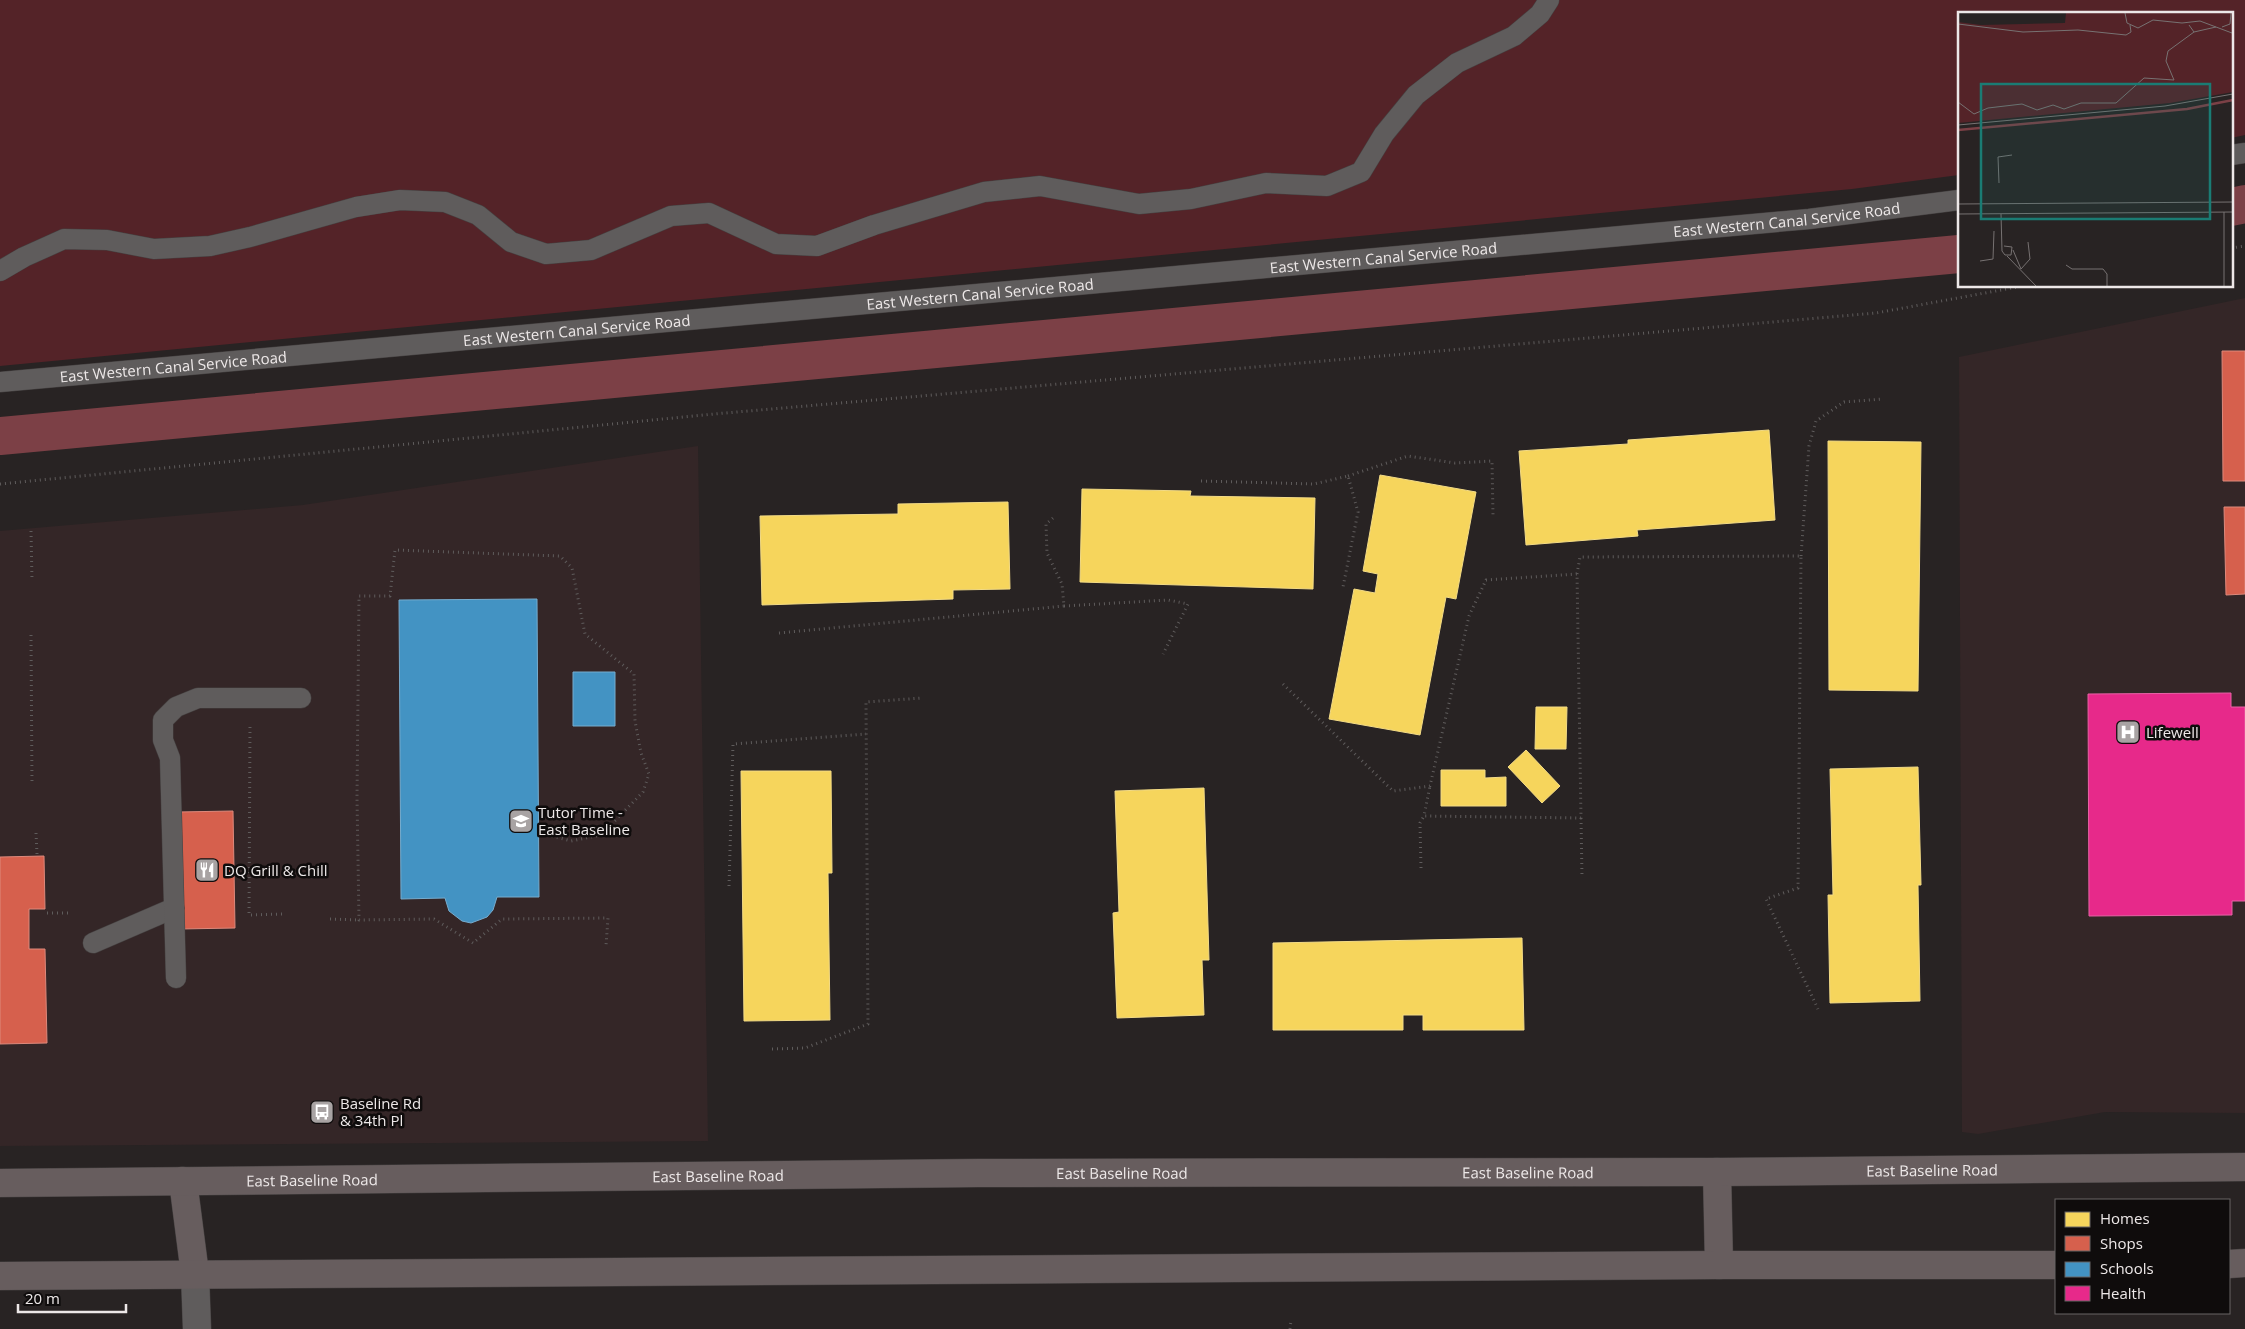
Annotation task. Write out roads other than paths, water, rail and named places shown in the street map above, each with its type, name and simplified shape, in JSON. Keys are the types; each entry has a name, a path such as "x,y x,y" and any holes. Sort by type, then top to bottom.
{"main road":[{"name":"East Baseline Road","path":"0,1183 968,1174 1717,1172 2245,1167"},
{"path":"1717,1172 1719,1265"},
{"path":"183,1181 195,1274"},
{"path":"2230,1264 2245,1264"},
{"path":"0,1276 1719,1265 2055,1265"}],"street":[{"path":"195,1274 197,1329"}],"lane":[{"path":"0,272 24,257 64,239 107,240 154,249 210,246 356,208 400,200 445,202 478,215 511,242 546,254 591,250 671,216 708,213 776,244 817,246 874,225 984,192 1040,186 1139,204 1191,199 1266,184 1328,186 1361,172 1384,134 1416,95 1457,63 1514,36 1540,14 1549,0"},
{"path":"2232,155 2245,153"},
{"name":"East Western Canal Service Road","path":"0,382 1809,220 1958,200"},
{"path":"176,978 170,758 162,740 163,720 176,707 198,698 301,698"},
{"path":"93,943 174,908"}],"waterway":[{"path":"2232,207 2245,204"},
{"path":"0,436 1958,254"}],"place":[{"name":"Lifewell","path":"2128,732"},
{"name":"Tutor Time - East Baseline","path":"521,821"},
{"name":"DQ Grill & Chill","path":"207,870"},
{"name":"Baseline Rd & 34th Pl","path":"322,1112"}]}
